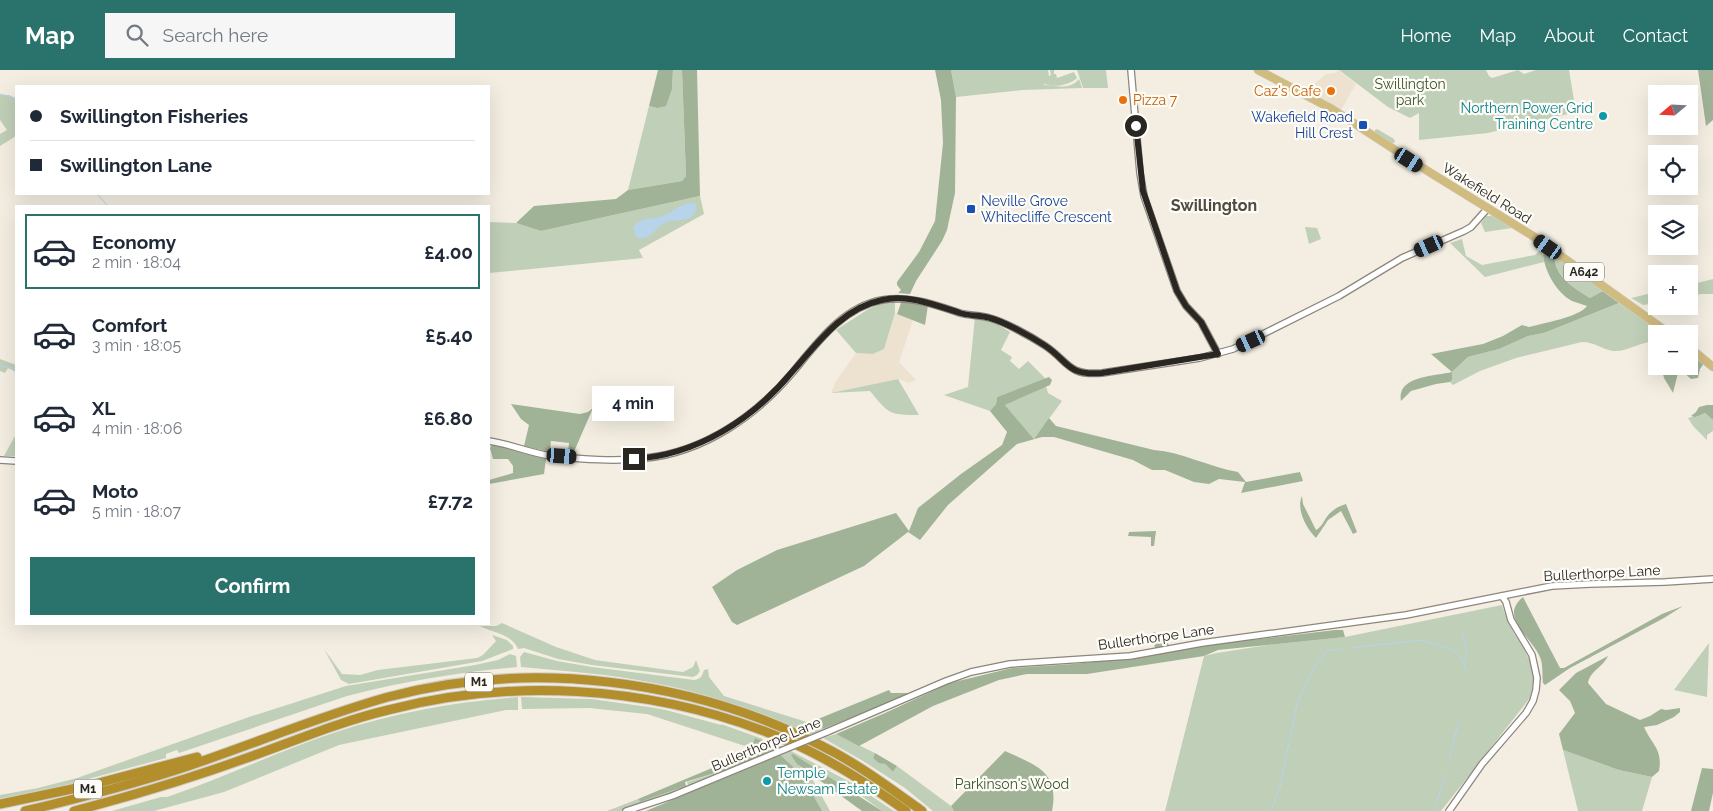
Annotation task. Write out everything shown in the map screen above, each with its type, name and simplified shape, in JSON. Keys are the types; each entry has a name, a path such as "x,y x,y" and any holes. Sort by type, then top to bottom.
{"highway":[{"name":"M1","path":"0,806 157,768 297,724 419,690 463,683 511,679 586,680 682,694 764,721 822,746 862,769 922,811"},
{"name":"M1","path":"74,811 158,788 318,731 388,710 456,696 498,692 558,691 627,696 731,719 803,748 848,772 906,811"},
{"name":"M1","path":"25,811 77,799 175,770 350,709"},
{"name":"M1","path":"0,806 175,770"},
{"name":"M1","path":"99,811 122,804 158,788"}],"main road":[{"name":"Wakefield Road","path":"1258,70 1332,109 1417,165 1533,236 1657,325"},
{"path":"1698,354 1713,367"}],"street":[{"path":"1131,70 1140,173 1144,196 1177,291 1186,306 1201,322 1218,354"},
{"path":"490,441 550,456 638,458 674,452 699,444 723,432 758,407 792,373 828,331 868,304 896,298 942,306 960,313 996,320 1044,345 1066,365 1084,373 1102,373 1218,354 1258,338 1339,296 1402,258 1464,232 1488,208"},
{"path":"0,460 15,461"},
{"name":"Bullerthorpe Lane","path":"626,811 672,796 971,672 1029,663 1130,656 1202,643 1398,617 1570,584 1713,579"},
{"path":"1449,811 1482,764 1526,712 1533,702 1536,690 1536,666 1532,655 1511,620 1506,602 1502,596"}],"shaded area":[{"path":"1338,70 1356,84 1341,110 1306,91 1326,74 1335,73"},
{"path":"895,313 913,320 899,362 916,380 909,383 898,379 831,393 836,381 856,353 873,354 884,349"}],"green space":[{"path":"658,70 673,70 672,89 666,106 657,108 649,106"},
{"path":"673,70 682,70 686,176 682,181 628,190 649,106 657,108 672,89"},
{"path":"682,70 697,70 700,196 541,231 516,223 534,206 616,199 628,190 682,181 686,176"},
{"path":"935,70 951,70 956,97 955,193 947,230 942,241 916,281 910,294 898,293 901,290 897,282 919,252 935,221 943,143 941,100"},
{"path":"951,70 1048,70 1049,76 1051,75 1050,70 1054,70 1057,78 1074,72 1077,78 1057,86 1072,85 1079,79 1082,88 1022,90 956,97"},
{"path":"1077,70 1106,70 1108,88 1083,88"},
{"name":"Swillington park","path":"1339,70 1486,70 1492,78 1518,70 1524,74 1536,70 1569,70 1576,112 1488,133 1419,140 1419,113 1410,118 1388,107"},
{"path":"1698,70 1713,70 1713,120 1706,126"},
{"path":"0,95 9,95 15,98 15,137 0,146 0,134 7,130 0,120"},
{"path":"1377,129 1394,139 1395,142 1392,144 1375,133"},
{"path":"700,196 704,214 639,250 643,258 490,273 490,222 516,223 541,231"},
{"path":"1486,216 1492,216 1512,228 1485,232 1481,223"},
{"path":"1305,227 1317,228 1321,239 1309,244"},
{"path":"1462,239 1466,256 1482,265 1535,255 1542,248 1547,252 1543,255 1544,262 1485,277 1450,243"},
{"path":"1547,252 1554,256 1555,264 1562,276 1577,290 1590,298 1603,291 1619,303 1544,333 1528,336 1499,349 1468,357 1452,372 1431,354 1483,344 1503,336 1522,325 1529,327 1561,319 1583,310 1587,306 1572,301 1561,293 1549,275 1544,262 1543,255"},
{"path":"1554,256 1603,291 1590,298 1578,290 1562,276"},
{"path":"1713,279 1713,294 1698,295 1698,283"},
{"path":"1648,294 1648,304 1643,305 1631,298"},
{"path":"888,302 895,302 895,313 884,349 873,354 856,353 836,330 870,308"},
{"path":"903,302 928,305 925,325 897,314"},
{"path":"1619,303 1650,325 1648,325 1648,342 1622,350 1613,351 1591,343 1582,342 1516,358 1480,371 1453,385 1450,382 1452,380 1452,372 1468,357 1499,349 1528,336 1544,333"},
{"path":"975,317 991,320 1010,332 1001,350 1012,357 1010,361 1019,369 1028,361 1046,379 997,397 996,404 990,411 944,395 968,387"},
{"path":"0,359 15,365 15,372 8,368 5,373 0,371"},
{"path":"1698,359 1704,363 1698,378 1691,379 1686,375 1698,375"},
{"path":"1452,372 1452,380 1450,382 1411,391 1401,401 1401,393 1404,386 1410,382 1427,376"},
{"path":"1663,375 1678,375 1673,393"},
{"path":"1049,377 1052,380 1050,385 1005,405 1034,439 1049,418 1056,426 1164,451 1238,472 1246,482 1300,472 1303,481 1241,493 1245,482 1219,479 1209,484 1194,482 1165,470 1152,470 1133,460 1054,437 1042,437 1017,444 948,505 920,540 908,532 864,566 737,625 732,622 712,587 737,570 777,550 896,513 909,531 918,508 1002,445 1007,432 990,411 996,404 997,397"},
{"path":"898,379 919,415 890,412 870,391 831,393"},
{"path":"1046,386 1048,393 1062,401 1034,439 1005,405"},
{"path":"511,404 580,414 588,412 593,408 573,454 568,454 569,443 551,441 550,452 524,446 529,425 521,419"},
{"path":"1713,405 1713,420 1705,413 1695,417 1691,416 1699,407"},
{"path":"1705,413 1713,420 1713,431 1707,435 1707,440 1688,418"},
{"path":"15,436 15,456 4,456"},
{"path":"492,445 546,459 544,474 490,484 490,480 513,473 513,466 508,459 493,459 490,448"},
{"path":"1302,496 1303,504 1316,530 1331,512 1346,504 1357,532 1353,534 1341,511 1328,520 1316,538 1309,529 1301,512 1300,501"},
{"path":"1156,531 1154,546 1151,546 1151,537 1128,536 1129,532"},
{"path":"1523,597 1560,668 1564,668 1662,614 1683,606 1570,668 1545,685 1543,683 1541,660 1520,628 1514,613 1516,605"},
{"path":"1502,605 1510,626 1529,659 1533,673 1530,698 1441,811 1165,811 1204,656 1268,645 1345,637"},
{"path":"502,623 556,647 595,660 683,672 693,667 696,660 700,671 693,677 558,659 524,648 518,649 507,637 480,626 496,626"},
{"path":"1343,630 1345,637 1218,650 1204,656 1087,674 1027,674 999,680 933,706 859,746 836,734 950,683 1012,668 1142,657 1208,645"},
{"path":"1153,632 1163,635 1170,647 1155,649"},
{"path":"492,635 507,640 513,646 513,649 482,661 349,684 341,680 324,649 342,674 360,675 378,670 477,658 483,655 496,641"},
{"path":"1709,643 1707,697 1674,690"},
{"path":"524,652 557,661 592,667 694,680 700,678 704,670 708,669 709,677 724,696 810,723 818,719 823,729 810,735 733,704 674,687 604,675 521,667 520,657"},
{"path":"510,654 516,656 517,667 432,678 347,696 179,753 177,750 166,754 166,758 40,792 0,800 0,795 77,778 249,717 346,686 475,665 498,660"},
{"path":"1608,656 1591,675 1588,683 1606,704 1640,720 1661,709 1680,708 1680,712 1674,717 1657,725 1644,727 1659,757 1659,771 1652,777 1619,770 1563,750 1559,734 1575,713 1570,701 1559,690 1576,673"},
{"path":"889,690 891,693 912,693 823,729 818,719"},
{"path":"518,697 518,710 506,710 339,745 224,792 154,811 112,811 167,797 314,739 358,725 403,713 471,702"},
{"path":"521,697 591,699 649,707 721,724 763,739 762,741 755,738 751,748 647,714 589,708 522,709"},
{"path":"836,734 875,753 873,758 885,764 893,772 897,766 951,806 954,811 933,811 905,788 823,738"},
{"path":"755,738 776,746 766,749 767,753 725,770 685,782 686,786 640,802 638,799 755,750 751,748"},
{"path":"772,742 783,747 690,787 688,785 687,782 725,770 767,753 766,749 775,746 771,744"},
{"path":"1563,750 1619,770 1652,777 1642,811 1578,811"},
{"name":"Temple Newsam Estate","path":"791,751 850,782 894,811 882,811 859,794 797,764 810,775 830,811 646,811"},
{"name":"Parkinson's Wood","path":"1005,751 1035,766 1049,778 1054,798 1052,811 954,811 951,806"},
{"path":"875,753 897,766 893,772 885,764 879,763 873,758"},
{"path":"793,754 882,811 862,811 797,764 791,755"},
{"name":"Temple Newsam Estate","path":"780,755 801,774 822,811 646,811"},
{"path":"1702,768 1713,769 1713,793 1709,811 1691,811"},
{"path":"686,786 685,789 621,811 607,811 638,799 640,802"}],"water":[{"path":"693,203 696,205 696,211 689,218 665,223 647,237 638,238 635,235 633,228 639,222 663,216 681,206"}],"waterway":[{"path":"0,94 15,98"},
{"path":"98,195 107,205"},
{"path":"0,366 15,369"},
{"path":"1463,634 1467,651 1464,661"},
{"path":"1349,648 1421,640 1454,650 1464,662 1467,674"},
{"path":"1271,811 1280,787 1297,704 1314,667 1327,651 1342,649"},
{"path":"1449,762 1459,719"},
{"path":"1434,811 1446,773"}],"place":[{"name":"Caz's Cafe","path":"1331,91"},
{"name":"Pizza 7","path":"1123,100"},
{"name":"Northern Power Grid Training Centre","path":"1603,116"},
{"name":"Wakefield Road Hill Crest","path":"1363,125"},
{"name":"Neville Grove Whitecliffe Crescent","path":"971,209"},
{"name":"Temple Newsam Estate","path":"767,781"}],"district":[{"name":"Swillington","path":"1214,205"}],"route":[{"path":"634,459 674,452 699,444 723,432 758,407 792,373 828,331 841,320 868,304 882,300 908,299 942,306 960,313 996,320 1044,345 1066,365 1084,373 1102,373 1179,362 1218,354 1201,322 1186,306 1177,291 1143,191 1136,126"}]}
